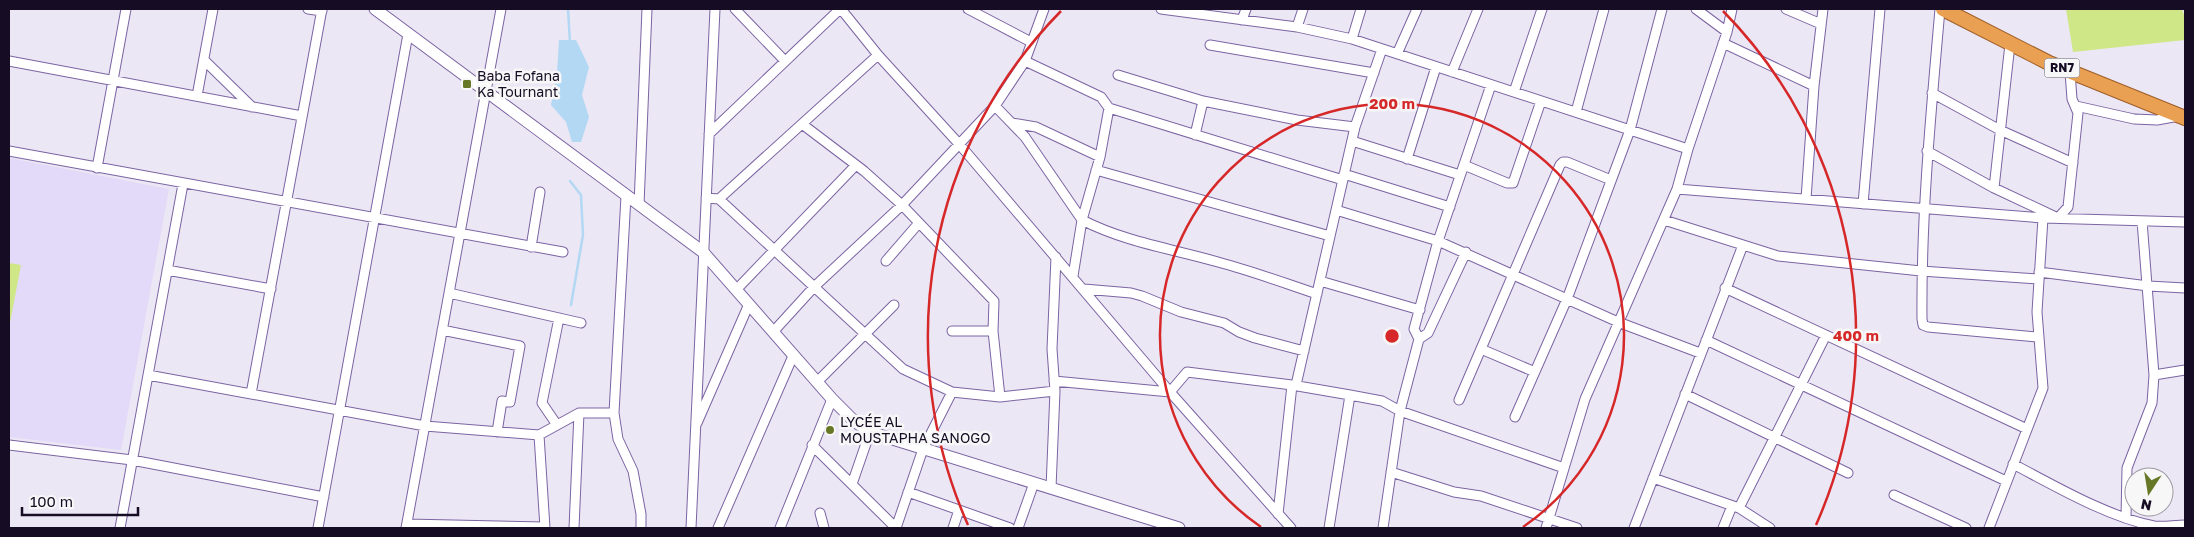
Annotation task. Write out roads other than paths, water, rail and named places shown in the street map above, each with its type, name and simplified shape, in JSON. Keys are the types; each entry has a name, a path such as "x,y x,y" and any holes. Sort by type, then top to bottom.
{"highway":[{"name":"RN7","path":"1942,9 2070,72 2183,117"}],"street":[{"path":"97,168 126,9"},
{"path":"197,96 213,9"},
{"path":"251,394 322,10 308,9"},
{"path":"375,9 703,252 832,399 854,421 870,432 1050,488 1151,524 1179,528"},
{"path":"501,9 406,526 545,528 539,435"},
{"path":"639,205 647,9"},
{"path":"691,528 715,9"},
{"path":"735,9 786,61"},
{"path":"709,134 840,9 878,55 960,145 1170,392 1290,528"},
{"path":"968,9 1031,42"},
{"path":"773,332 814,287 902,205 995,106 1025,61 1044,9"},
{"path":"1163,9 1297,27 1352,39 1688,148"},
{"path":"1242,20 1246,9"},
{"path":"1297,27 1303,9"},
{"path":"1352,39 1361,9"},
{"path":"1397,54 1417,9"},
{"path":"1452,72 1478,9"},
{"path":"1514,92 1542,9"},
{"path":"1576,112 1604,9"},
{"path":"1515,417 1567,299 1612,180 1630,130 1662,9"},
{"path":"1696,9 1726,32"},
{"path":"1548,524 1585,399 1677,189 1732,9"},
{"path":"1786,9 1822,24"},
{"path":"1806,199 1814,86 1823,9"},
{"path":"1863,204 1880,9"},
{"path":"1942,9 1927,151 1921,271 1923,325 2038,337"},
{"path":"318,528 408,34"},
{"path":"1723,43 1814,86"},
{"path":"1994,188 2010,44"},
{"path":"1210,45 1374,73"},
{"path":"1278,514 1294,385 1304,350 1355,127 1382,49"},
{"path":"719,199 878,55"},
{"path":"204,60 252,107"},
{"path":"9,61 302,116"},
{"path":"1025,61 1102,97 1109,108 1194,135 1450,207"},
{"path":"1407,159 1436,67"},
{"path":"2058,218 2068,206 2078,113 2072,98 2070,72"},
{"path":"1118,74 1204,102 1297,120 1355,127"},
{"path":"1382,528 1400,411 1419,339 1414,329 1438,241 1491,85"},
{"path":"1932,93 2000,130 2073,163"},
{"path":"1464,165 1508,183 1513,183 1541,101"},
{"path":"1194,135 1204,102"},
{"path":"995,106 1025,137 1082,220 1097,228 1165,249 1218,262 1317,294"},
{"path":"2076,106 2134,118 2157,120 2183,117"},
{"path":"1072,276 1082,220 1100,157 1109,108"},
{"path":"1012,123 1036,127 1100,157"},
{"path":"802,124 856,165 902,205 918,224 994,301 993,331 1000,397"},
{"path":"1352,141 1460,175"},
{"path":"9,151 563,252"},
{"path":"1927,151 1994,188 2058,218"},
{"path":"1459,400 1560,164 1567,162 1612,180"},
{"path":"736,290 856,165"},
{"path":"1096,170 1330,236"},
{"path":"120,528 183,184"},
{"path":"1677,189 2043,218 2185,222"},
{"path":"531,247 540,192"},
{"path":"626,196 614,413 618,439 633,471 641,514 641,528"},
{"path":"706,198 719,199 903,369 952,392 1000,397 1054,386 1170,392"},
{"path":"1336,210 1438,241 1618,322 1700,353"},
{"path":"1989,528 2043,388 2038,337 2039,275 2043,218"},
{"path":"1664,220 1778,256 1921,271 2039,275 2185,288"},
{"path":"2126,518 2127,468 2152,403 2154,375 2142,221"},
{"path":"886,261 918,224"},
{"path":"1634,528 1743,245"},
{"path":"1419,339 1428,333 1466,252"},
{"path":"1050,488 1054,386 1052,349 1056,257"},
{"path":"167,270 271,289"},
{"path":"1320,281 1420,310"},
{"path":"1725,288 2027,429"},
{"path":"1084,289 1137,294 1181,312 1224,323 1247,335 1304,350"},
{"path":"449,293 581,324"},
{"path":"695,429 748,304"},
{"path":"817,382 894,305"},
{"path":"557,425 542,403 559,318"},
{"path":"442,330 520,346 510,402 502,400 497,432"},
{"path":"952,331 993,331"},
{"path":"1723,528 1774,438 1826,335"},
{"path":"1706,340 2006,481"},
{"path":"1481,349 1535,372"},
{"path":"718,528 793,356"},
{"path":"2154,375 2185,370"},
{"path":"1170,392 1179,379 1187,372 1294,385 1350,395 1382,402 1400,411 1564,468"},
{"path":"148,375 425,426 497,432 539,435 579,413 614,413"},
{"path":"812,445 896,528 923,449 952,392"},
{"path":"1685,394 1848,472"},
{"path":"1329,528 1350,395"},
{"path":"780,528 832,399"},
{"path":"574,528 579,413"},
{"path":"852,484 870,432"},
{"path":"9,444 132,460 324,497"},
{"path":"2013,464 2066,492 2126,518 2156,526 2185,525"},
{"path":"1391,472 1454,492 1481,496 1548,524 1577,528"},
{"path":"1653,478 1736,507 1770,528"},
{"path":"1018,528 1034,483"},
{"path":"908,492 1010,528"},
{"path":"1894,495 1966,528"},
{"path":"953,528 959,510"},
{"path":"820,512 824,528"},
{"path":"784,517 787,528"}],"water":[{"path":"559,40 576,40 589,67 582,95 589,117 581,142 572,142 566,122 551,105 557,73"}],"waterway":[{"path":"568,9 570,43"},
{"path":"570,181 581,195 583,235 571,305"}],"place":[{"name":"Baba Fofana Ka Tournant","path":"467,84"},
{"name":"LYCÉE AL MOUSTAPHA SANOGO","path":"830,430"}]}
